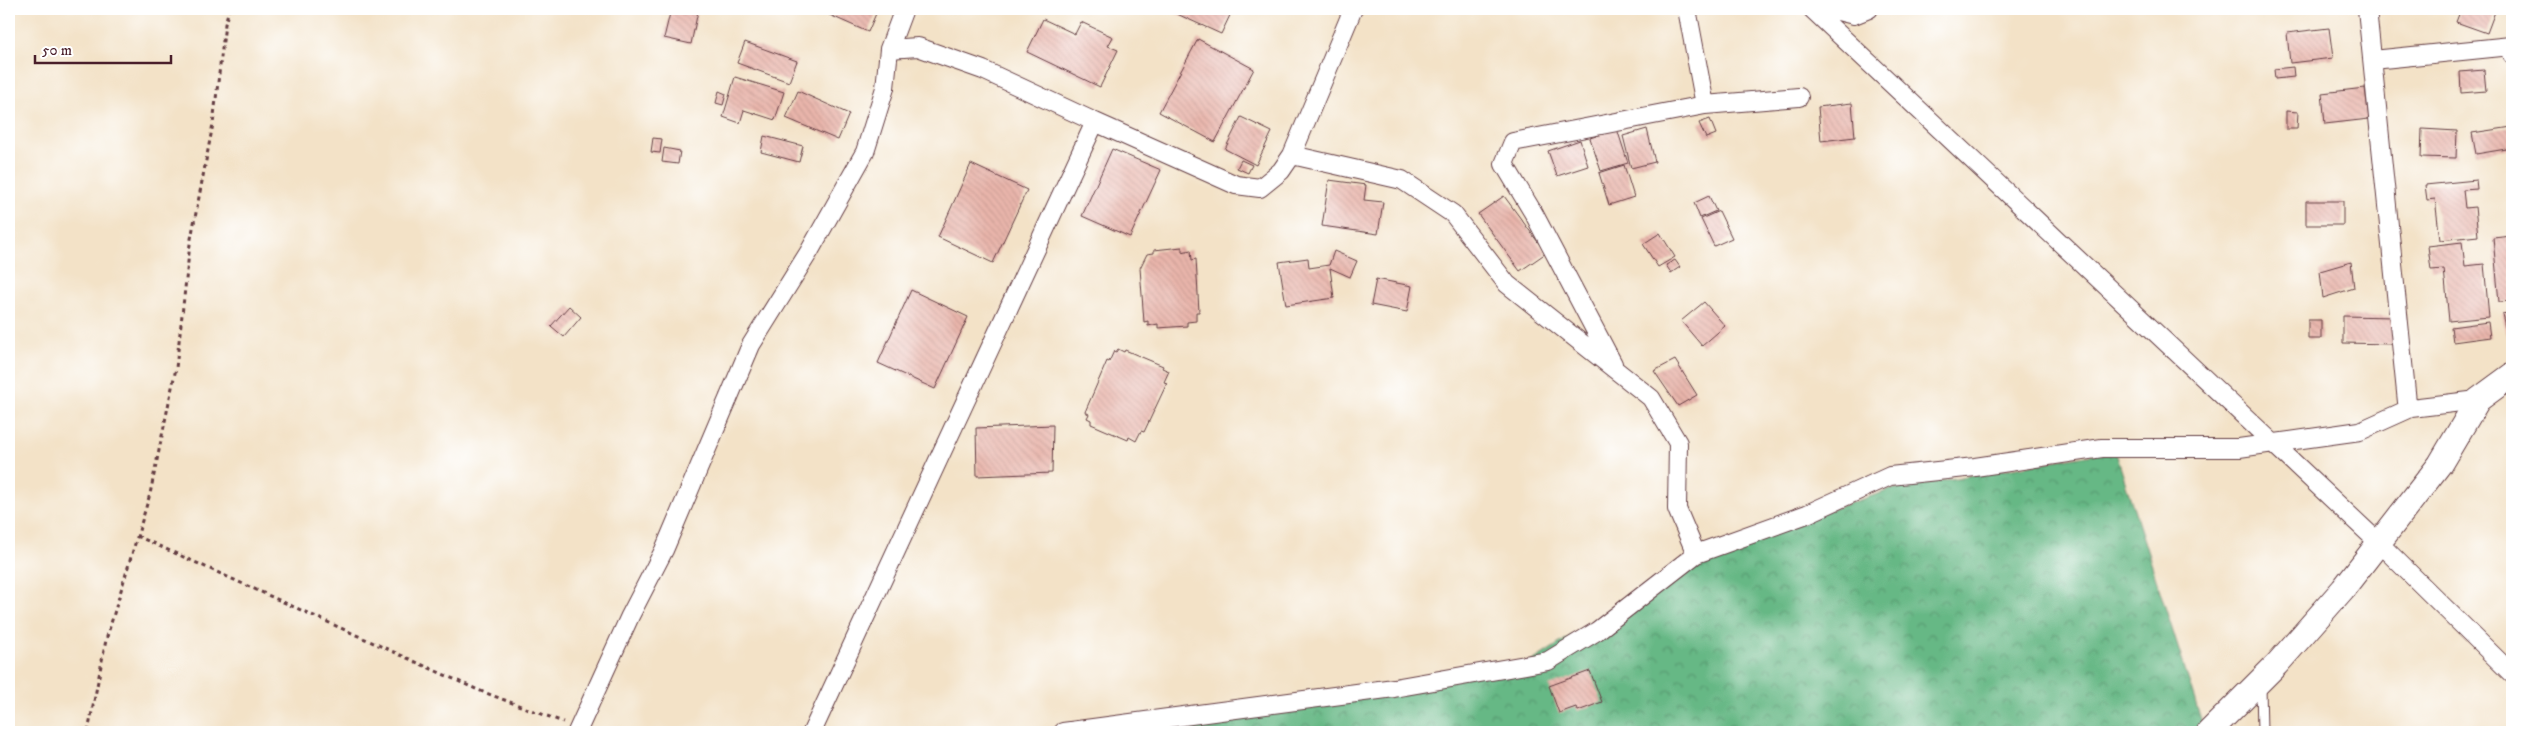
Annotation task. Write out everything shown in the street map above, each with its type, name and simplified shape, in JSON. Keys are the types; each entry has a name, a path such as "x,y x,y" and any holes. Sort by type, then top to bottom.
{"street":[{"path":"578,730 630,616 664,550 751,345 809,252 865,152 885,88 889,49 904,9"},
{"path":"889,49 918,47 983,70 1236,185 1260,188 1281,171 1292,155 1353,9"},
{"path":"1687,9 1705,105"},
{"path":"1812,9 2270,444 2379,543 2512,674"},
{"path":"1830,9 1854,15 1869,9"},
{"path":"2367,9 2374,60 2407,402 2411,408"},
{"path":"2374,60 2511,46 2512,54"},
{"path":"1615,369 1534,214 1504,164 1513,142 1705,105 1799,97"},
{"path":"812,732 1094,122"},
{"path":"1292,155 1402,180 1453,214 1507,284 1651,398 1678,443 1677,509 1696,554"},
{"path":"2209,732 2260,680 2343,589 2440,464 2478,400 2512,375"},
{"path":"1062,732 1394,688 1548,661 1597,630 1696,554 1807,514 1890,476 1975,467 2102,448 2240,448 2360,431 2411,408 2478,400"}],"lane":[{"path":"2260,680 2262,732"}],"path":[{"path":"88,732 106,640 150,494 176,368 190,244 214,124 225,24 229,9"},
{"path":"138,536 478,690 578,730"}],"green space":[{"path":"2115,450 2205,732 1128,732 1531,662 1696,554 1893,489"}],"building":[{"path":"671,9 698,11 691,44 664,38"},
{"path":"816,9 878,9 868,32"},
{"path":"1166,9 1233,9 1221,34"},
{"path":"2461,9 2496,9 2487,33 2456,22"},
{"path":"1043,19 1075,34 1081,22 1113,37 1108,46 1118,50 1100,87 1027,52"},
{"path":"2329,28 2333,58 2290,63 2287,33"},
{"path":"1198,39 1254,69 1215,142 1159,112"},
{"path":"745,42 797,61 789,82 737,63"},
{"path":"2293,67 2294,77 2275,79 2274,69"},
{"path":"2484,70 2486,91 2461,93 2460,72"},
{"path":"735,77 784,92 775,120 744,110 740,123 723,117"},
{"path":"2365,88 2369,119 2325,124 2322,93"},
{"path":"719,91 726,94 723,105 716,103"},
{"path":"798,91 849,114 838,140 786,118"},
{"path":"1852,103 1855,137 1821,141 1818,107"},
{"path":"2286,111 2298,112 2297,129 2286,129"},
{"path":"1241,117 1272,132 1256,165 1225,149"},
{"path":"1710,119 1716,134 1706,138 1699,123"},
{"path":"2512,127 2512,148 2476,154 2472,133"},
{"path":"1617,129 1628,163 1601,171 1590,138"},
{"path":"1647,129 1655,162 1631,168 1623,136"},
{"path":"2422,129 2457,131 2456,158 2421,157"},
{"path":"764,136 803,146 799,162 761,152"},
{"path":"653,138 662,139 660,153 651,152"},
{"path":"1580,140 1588,166 1557,176 1548,151"},
{"path":"664,148 680,151 678,164 662,162"},
{"path":"1112,149 1161,170 1130,237 1082,216"},
{"path":"1241,160 1252,165 1248,173 1237,168"},
{"path":"971,164 1027,190 993,263 938,237"},
{"path":"1624,165 1634,197 1609,205 1599,173"},
{"path":"1329,180 1366,185 1364,200 1383,202 1378,234 1322,226"},
{"path":"2476,180 2477,189 2463,190 2465,208 2475,207 2478,236 2440,240 2435,199 2427,200 2425,185"},
{"path":"1504,196 1546,253 1520,271 1478,214"},
{"path":"1709,196 1716,211 1700,218 1694,203"},
{"path":"2306,201 2343,201 2343,225 2306,225"},
{"path":"1719,211 1732,238 1714,246 1701,219"},
{"path":"1660,233 1675,257 1658,267 1643,244"},
{"path":"2512,236 2512,301 2499,302 2493,238"},
{"path":"2462,242 2465,266 2484,264 2489,317 2449,321 2444,269 2431,270 2428,246"},
{"path":"1182,247 1182,252 1191,250 1192,260 1196,259 1199,312 1196,312 1196,321 1187,322 1187,326 1158,328 1158,324 1148,326 1148,321 1144,322 1140,268 1147,254 1154,253 1154,250"},
{"path":"1334,251 1357,261 1350,277 1330,268 1334,298 1286,305 1279,262 1308,258 1309,268 1329,265"},
{"path":"1675,260 1680,267 1671,273 1666,265"},
{"path":"2351,262 2354,288 2323,298 2320,271"},
{"path":"1376,279 1412,286 1407,312 1371,305"},
{"path":"911,290 968,317 935,389 878,363"},
{"path":"1704,302 1725,326 1702,346 1681,321"},
{"path":"569,306 581,317 564,337 551,326"},
{"path":"2512,312 2512,346 2510,347 2502,314"},
{"path":"2343,316 2394,317 2393,344 2343,343"},
{"path":"2308,320 2321,320 2321,339 2308,339"},
{"path":"2488,322 2490,337 2453,342 2451,327"},
{"path":"1118,349 1124,352 1125,350 1163,366 1162,368 1169,371 1164,382 1167,383 1144,432 1141,431 1136,441 1129,437 1128,440 1091,424 1091,420 1087,418 1089,414 1085,412 1107,361 1109,362 1114,351 1116,352"},
{"path":"1675,360 1697,395 1678,406 1654,371"},
{"path":"1053,425 1052,473 977,476 976,428"},
{"path":"1590,671 1602,702 1578,711 1576,707 1559,713 1549,686"}]}
